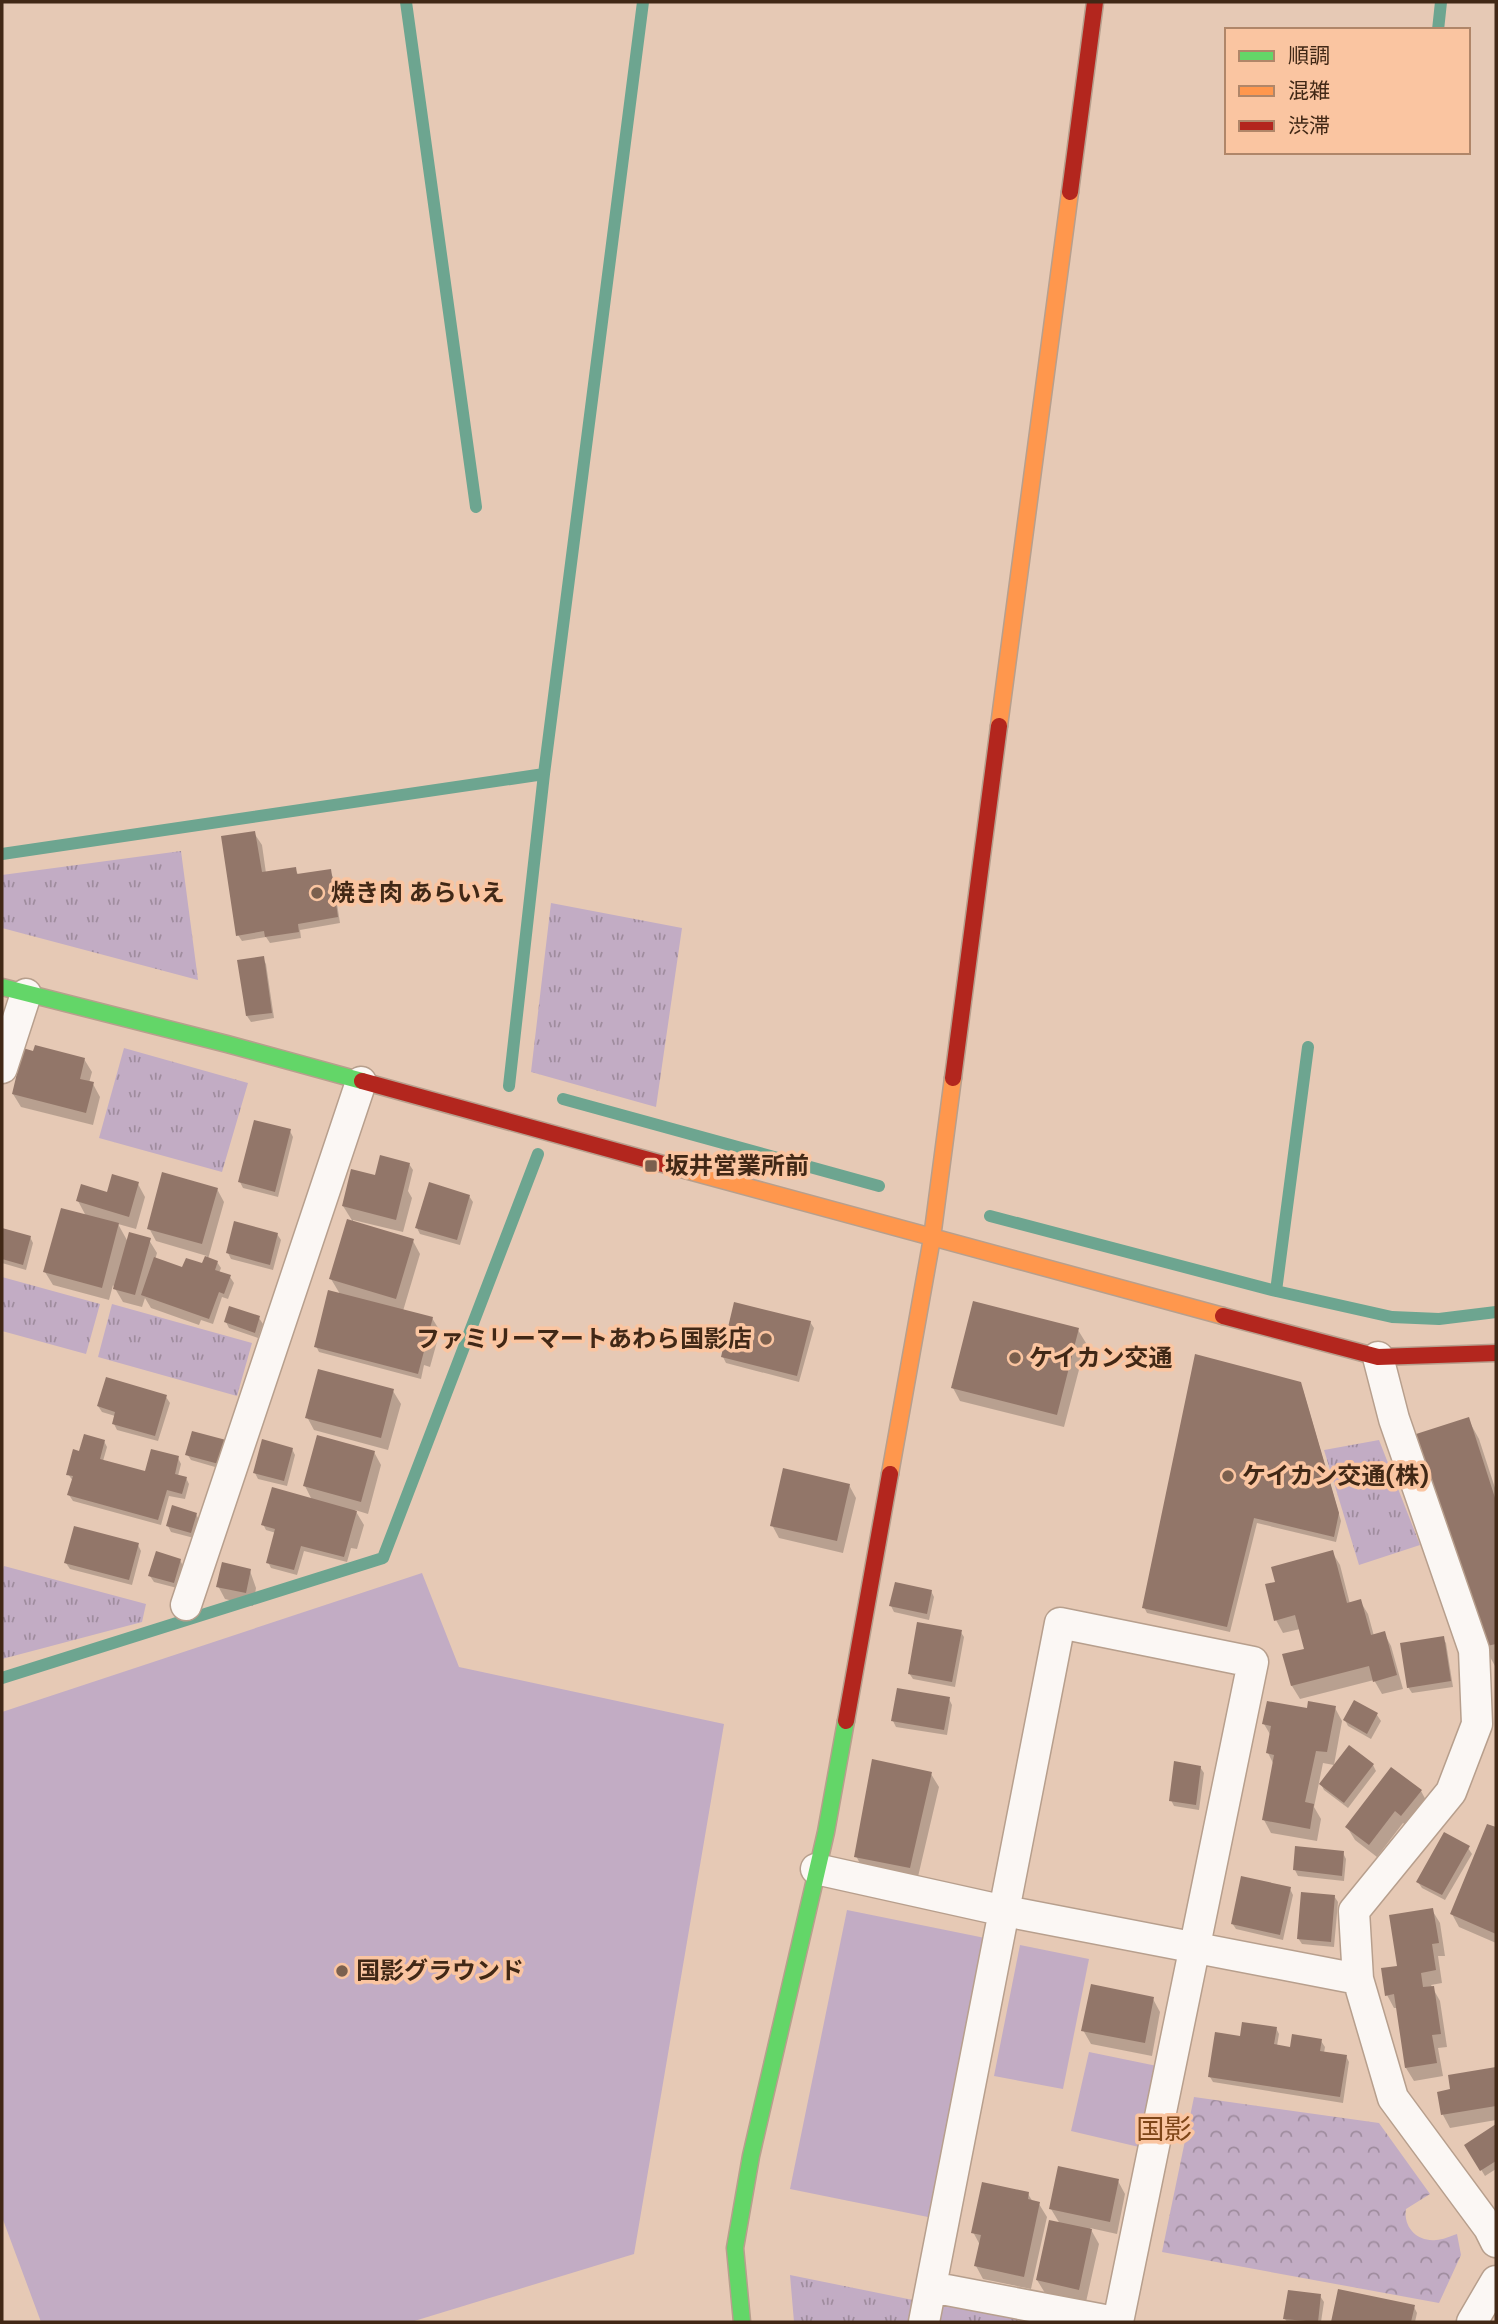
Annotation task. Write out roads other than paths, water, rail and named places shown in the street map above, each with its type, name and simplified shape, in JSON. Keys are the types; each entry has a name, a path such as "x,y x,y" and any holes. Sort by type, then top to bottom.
{"street":[{"path":"742,2322 735,2248 751,2156 826,1832 932,1238 1095,2"},
{"path":"2,1068 14,990 227,1044 932,1238 1378,1357 1496,1353"},
{"path":"186,1605 360,1082"},
{"path":"1378,1357 1394,1419 1474,1650 1477,1724 1451,1792 1354,1911 1358,1979 1393,2098 1489,2228 1496,2242"},
{"path":"924,2322 1060,1623 1253,1662 1116,2322 931,2287"},
{"path":"816,1869 1005,1911 1358,1979"},
{"path":"1472,2322 1496,2281"}],"waterway":[{"path":"406,2 476,507"},
{"path":"544,774 643,2"},
{"path":"1438,28 1441,2"},
{"path":"2,854 544,774 509,1086"},
{"path":"1276,1291 1308,1047"},
{"path":"563,1099 879,1186"},
{"path":"2,1678 383,1558 538,1154"},
{"path":"990,1216 1276,1291 1392,1317 1439,1319 1496,1312"}],"place":[{"name":"焼き肉 あらいえ","path":"317,893"},
{"name":"坂井営業所前","path":"651,1166"},
{"name":"ファミリーマートあわら国影店","path":"766,1339"},
{"name":"ケイカン交通","path":"1015,1358"},
{"name":"ケイカン交通(株)","path":"1228,1476"},
{"name":"国影グラウンド","path":"342,1971"}],"district":[{"name":"国影","path":"1164,2129"}]}
